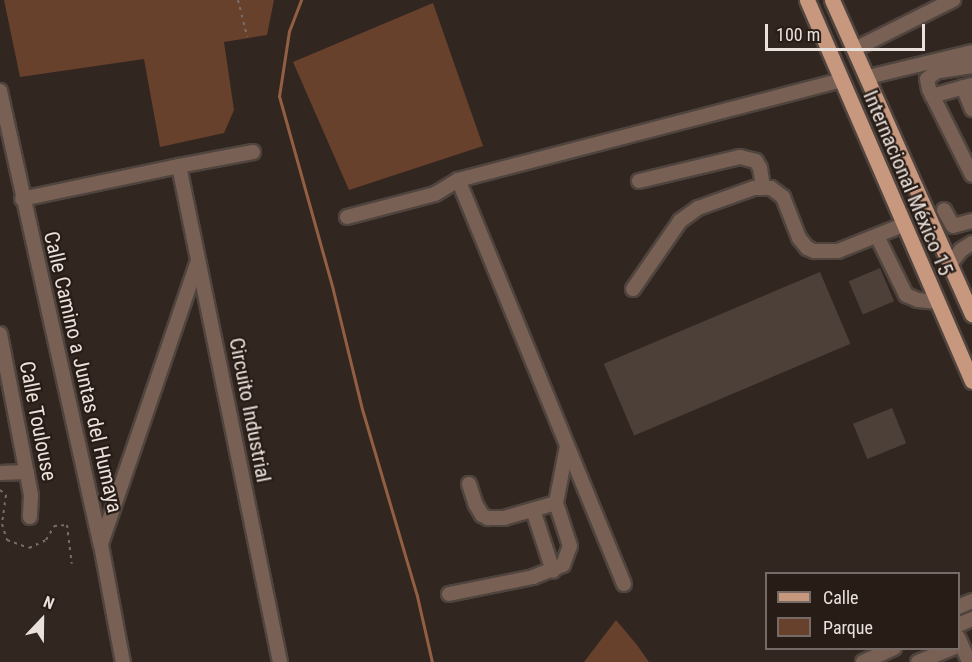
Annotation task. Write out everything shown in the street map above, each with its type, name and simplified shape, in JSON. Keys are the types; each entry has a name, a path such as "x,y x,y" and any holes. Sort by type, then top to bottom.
{"main road":[{"path":"800,0 824,40"},
{"name":"Internacional México 15","path":"807,0 972,381"},
{"name":"Internacional México 15","path":"832,0 972,314"}],"street":[{"path":"855,49 953,0"},
{"path":"868,77 972,52"},
{"path":"972,66 930,75 927,82 972,175"},
{"path":"347,217 435,194 458,180 841,80"},
{"path":"932,96 968,86 972,109"},
{"name":"Calle Camino a Juntas del Humaya","path":"0,93 101,545 123,662"},
{"path":"22,199 253,152"},
{"path":"639,181 740,157 756,162 760,168 764,187"},
{"name":"Circuito Industrial","path":"179,166 280,662"},
{"path":"458,180 624,584"},
{"path":"633,289 680,221 698,208 725,196 764,187 777,191 783,197 799,238 807,248 832,252 903,225"},
{"path":"944,210 953,226 972,221"},
{"path":"877,236 906,295 918,300 936,302"},
{"path":"951,263 961,250 972,243"},
{"path":"101,545 199,259"},
{"name":"Calle Toulouse","path":"0,334 6,397 27,472 31,495 30,517"},
{"path":"449,594 553,571 563,565 570,546 556,503 567,446"},
{"path":"0,473 27,472"},
{"path":"469,484 476,505 482,515 488,518 504,518 556,503"},
{"path":"533,510 553,571"},
{"path":"960,647 969,662"},
{"path":"918,662 945,650"},
{"path":"863,662 880,658"}],"path":[{"path":"238,0 247,37"},
{"path":"0,490 6,495 3,524 8,540 29,548 46,540 54,526 67,525 72,564"}],"green space":[{"path":"4,0 274,0 267,35 224,42 234,110 224,133 160,147 144,59 20,77"},
{"path":"433,3 483,146 349,190 293,62"},
{"path":"616,620 637,645 649,662 584,662"}],"building":[{"path":"880,268 894,301 863,314 849,281"},
{"path":"820,272 850,344 634,436 604,364"},
{"path":"892,408 906,443 867,459 853,424"}],"waterway":[{"path":"301,0 289,31 279,96 333,290 362,409 417,596 432,662"}]}
